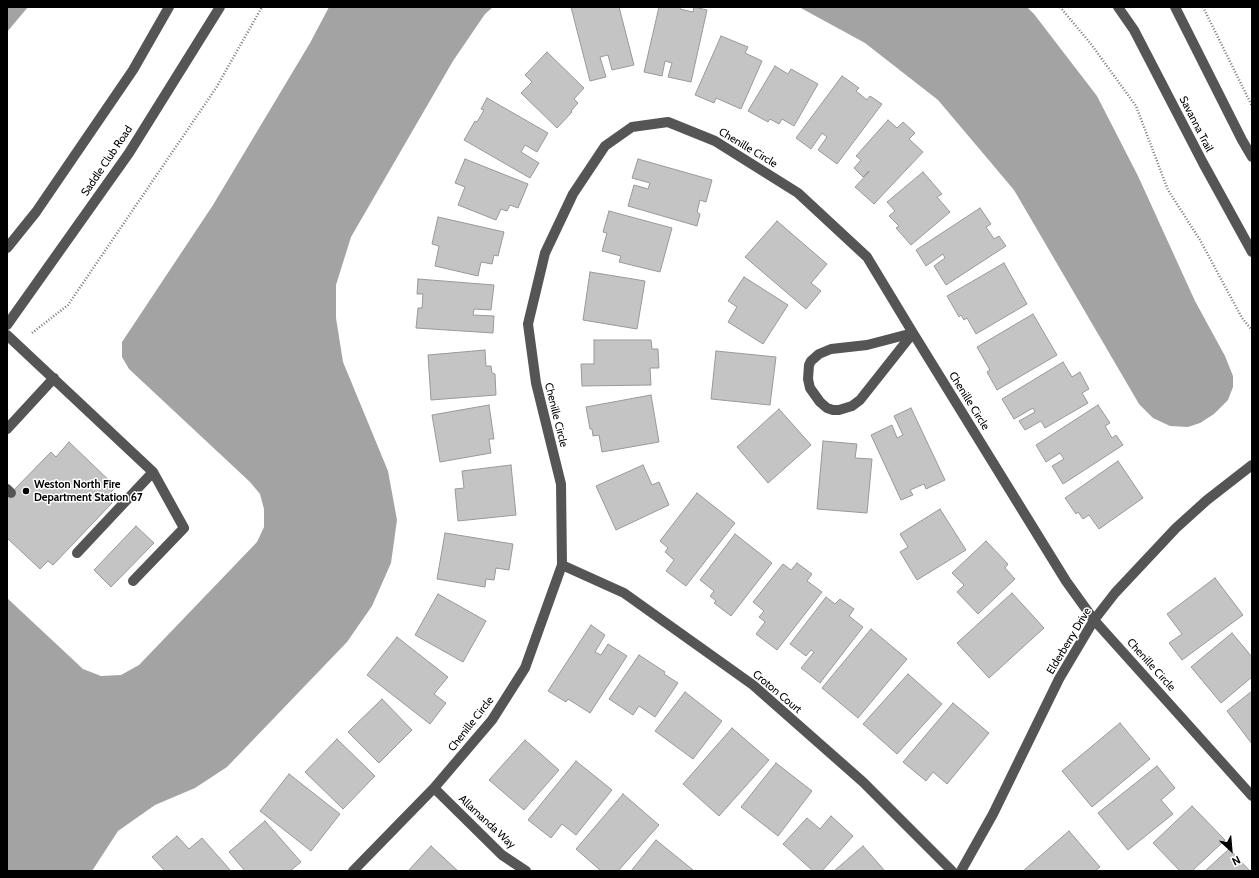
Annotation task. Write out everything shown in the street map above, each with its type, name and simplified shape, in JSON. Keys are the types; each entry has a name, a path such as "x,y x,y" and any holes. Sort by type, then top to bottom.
{"street":[{"path":"7,248 36,212 133,70 170,7"},
{"name":"Saddle Club Road","path":"7,324 129,153 220,7"},
{"name":"Savanna Trail","path":"1118,7 1134,30 1203,163 1252,252"},
{"path":"1175,7 1252,157"},
{"name":"Chenille Circle","path":"353,871 434,788 492,720 525,668 562,565 561,484 536,383 528,324 545,253 573,194 605,146 632,127 668,122 715,141 798,193 868,257 913,334 1066,581 1094,620 1252,796"},
{"path":"913,334 860,400 852,406 839,410 827,408 820,402 810,388 808,379 809,365 811,361 819,354 831,348 867,345 913,334"},
{"path":"7,335 153,472 184,528 133,581"},
{"path":"7,429 54,378"},
{"name":"Elderberry Drive","path":"961,871 993,814 1059,679 1094,620 1116,592 1176,528 1207,500 1252,465"},
{"path":"77,553 153,472"},
{"name":"Croton Court","path":"562,565 624,593 753,685 863,782 952,871"},
{"name":"Allamanda Way","path":"434,788 502,855 526,871"}],"path":[{"path":"32,333 68,305 216,88 262,7"},
{"path":"1060,7 1092,44 1136,106 1168,190 1200,240 1242,318 1252,330"},
{"path":"1203,7 1252,106"}],"shaded area":[{"path":"7,7 28,7 7,32"},
{"path":"329,7 493,7 485,14 453,61 351,237 336,285 336,318 343,362 388,471 397,520 391,563 372,606 347,642 227,767 195,788 155,805 118,831 92,871 7,871 7,598 83,669 101,676 121,675 139,665 257,542 264,527 264,509 260,494 250,482 129,369 122,357 122,342 213,205 310,43"},
{"path":"799,7 1027,7 1097,96 1138,176 1195,301 1225,356 1233,376 1233,387 1228,400 1214,414 1200,423 1188,427 1170,426 1153,418 1139,404 1014,190 938,100 865,43"}],"building":[{"path":"571,7 619,7 634,65 612,70 608,55 600,57 606,77 590,81"},
{"path":"659,7 681,7 680,9 693,12 694,7 707,10 691,82 668,77 672,63 665,61 662,76 644,72"},
{"path":"721,36 748,47 745,53 762,61 741,109 716,98 714,103 695,95"},
{"path":"547,52 584,88 574,99 578,103 571,111 572,112 557,128 521,93 532,82 525,75"},
{"path":"775,66 788,74 791,69 818,84 794,126 782,119 779,124 770,119 768,122 748,111"},
{"path":"842,76 859,88 856,91 867,100 870,96 882,104 837,164 818,150 827,137 822,133 811,149 796,138"},
{"path":"487,98 548,133 537,152 525,145 521,152 539,163 530,178 464,140 475,121 477,122 484,110 481,109"},
{"path":"888,120 897,128 903,122 915,133 909,139 923,152 874,204 855,187 869,172 863,177 854,168 861,160 856,156"},
{"path":"465,159 528,184 518,208 510,205 507,211 501,209 496,220 458,205 465,187 455,183"},
{"path":"638,159 712,180 706,202 700,200 697,212 700,214 697,226 628,206 634,185 648,189 650,183 632,178"},
{"path":"923,172 942,194 937,197 950,212 911,245 896,228 899,226 889,216 895,211 887,202"},
{"path":"980,208 991,224 986,227 994,239 999,236 1006,246 946,285 934,266 945,258 943,254 926,266 916,250"},
{"path":"609,211 672,228 660,272 619,262 621,256 602,251 607,233 603,232"},
{"path":"438,217 504,232 498,256 494,255 492,264 481,262 478,276 435,266 439,246 432,244"},
{"path":"777,221 827,264 811,283 821,291 806,309 745,257"},
{"path":"1004,263 1027,304 976,334 967,318 964,320 961,315 959,317 947,296"},
{"path":"590,272 645,281 637,329 583,320"},
{"path":"744,277 788,305 763,344 728,322 737,307 728,301"},
{"path":"418,279 494,285 491,310 474,309 473,315 494,316 493,333 416,328 418,308 422,308 423,294 417,294"},
{"path":"1033,314 1057,355 997,390 987,372 990,370 977,347"},
{"path":"594,340 651,340 652,349 658,349 659,368 650,368 651,385 582,386 581,364 594,364"},
{"path":"485,350 486,366 491,366 492,373 495,374 496,395 431,400 428,355"},
{"path":"716,351 776,357 770,405 711,399"},
{"path":"1063,362 1072,377 1080,372 1089,389 1082,393 1088,403 1045,428 1041,421 1025,430 1019,421 1035,412 1033,408 1014,419 1002,399"},
{"path":"651,395 659,442 602,452 599,435 593,436 592,429 590,429 586,407"},
{"path":"489,405 494,439 489,439 491,453 440,462 432,415"},
{"path":"1098,405 1110,423 1105,426 1112,438 1116,435 1123,445 1063,484 1052,466 1064,459 1060,453 1046,462 1036,445"},
{"path":"911,408 945,480 926,489 924,484 910,490 913,495 901,500 871,435 892,425 897,438 903,435 894,416"},
{"path":"779,409 811,445 768,483 737,447"},
{"path":"823,441 857,444 855,458 872,459 867,513 817,509"},
{"path":"69,442 116,487 106,497 112,503 53,565 48,561 40,569 7,538 7,497 51,452 56,457"},
{"path":"1118,461 1143,498 1099,529 1089,515 1083,519 1078,512 1076,514 1065,498"},
{"path":"511,465 516,515 458,521 455,489 464,488 462,471"},
{"path":"643,465 652,485 659,482 669,505 616,530 596,486"},
{"path":"697,493 735,523 686,586 666,571 674,560 665,552 668,548 660,541"},
{"path":"940,509 966,550 917,580 900,552 908,547 900,534"},
{"path":"136,526 154,543 111,587 94,570"},
{"path":"445,533 513,544 509,570 496,568 494,580 486,579 485,587 437,579"},
{"path":"735,534 772,563 731,616 714,603 716,601 710,596 714,591 700,580"},
{"path":"986,541 1008,564 1005,568 1015,579 978,614 957,592 964,585 952,573"},
{"path":"797,563 812,574 807,581 822,592 777,650 756,634 765,622 759,617 764,611 753,602 783,564 791,570"},
{"path":"1215,578 1243,615 1182,660 1169,643 1182,634 1167,614"},
{"path":"1012,593 1044,628 989,678 957,643"},
{"path":"438,594 486,621 463,662 415,635"},
{"path":"826,597 835,604 840,599 854,609 849,616 863,627 820,683 801,668 814,652 811,650 806,656 790,644"},
{"path":"591,625 605,635 595,652 601,655 608,644 627,656 590,713 568,699 566,702 548,691"},
{"path":"871,629 907,659 858,718 822,688"},
{"path":"1232,633 1252,657 1252,677 1221,703 1191,667"},
{"path":"397,637 448,677 434,694 446,703 430,724 367,675"},
{"path":"639,655 665,672 664,674 678,683 655,717 639,706 633,715 609,699"},
{"path":"908,674 942,704 897,754 863,724"},
{"path":"1252,691 1252,744 1227,711"},
{"path":"685,692 722,721 693,759 655,731"},
{"path":"382,699 412,730 379,763 348,732"},
{"path":"953,703 989,733 947,784 933,772 926,781 903,762"},
{"path":"1120,723 1150,759 1092,807 1062,771"},
{"path":"732,728 769,760 719,816 683,784"},
{"path":"337,739 375,776 343,809 305,772"},
{"path":"525,740 559,770 524,810 489,780"},
{"path":"576,761 612,790 576,835 562,824 551,838 528,820"},
{"path":"776,763 812,791 778,836 741,807"},
{"path":"1157,766 1175,788 1161,800 1173,814 1128,850 1098,813"},
{"path":"289,774 340,814 311,851 260,811"},
{"path":"623,794 659,825 618,871 601,871 576,849"},
{"path":"1192,806 1225,840 1192,871 1180,871 1153,843"},
{"path":"831,816 853,836 822,871 813,871 783,844 807,818 820,829"},
{"path":"265,821 301,862 290,871 245,871 229,852"},
{"path":"1069,831 1100,867 1095,871 1023,871"},
{"path":"177,836 189,849 202,838 231,871 165,871 152,857"},
{"path":"656,840 693,870 631,871"},
{"path":"431,846 458,871 408,871"},
{"path":"863,846 885,871 834,871"},
{"path":"1229,849 1250,871 1205,871"}],"place":[{"name":"Weston North Fire Department Station 67","path":"26,491"}]}
